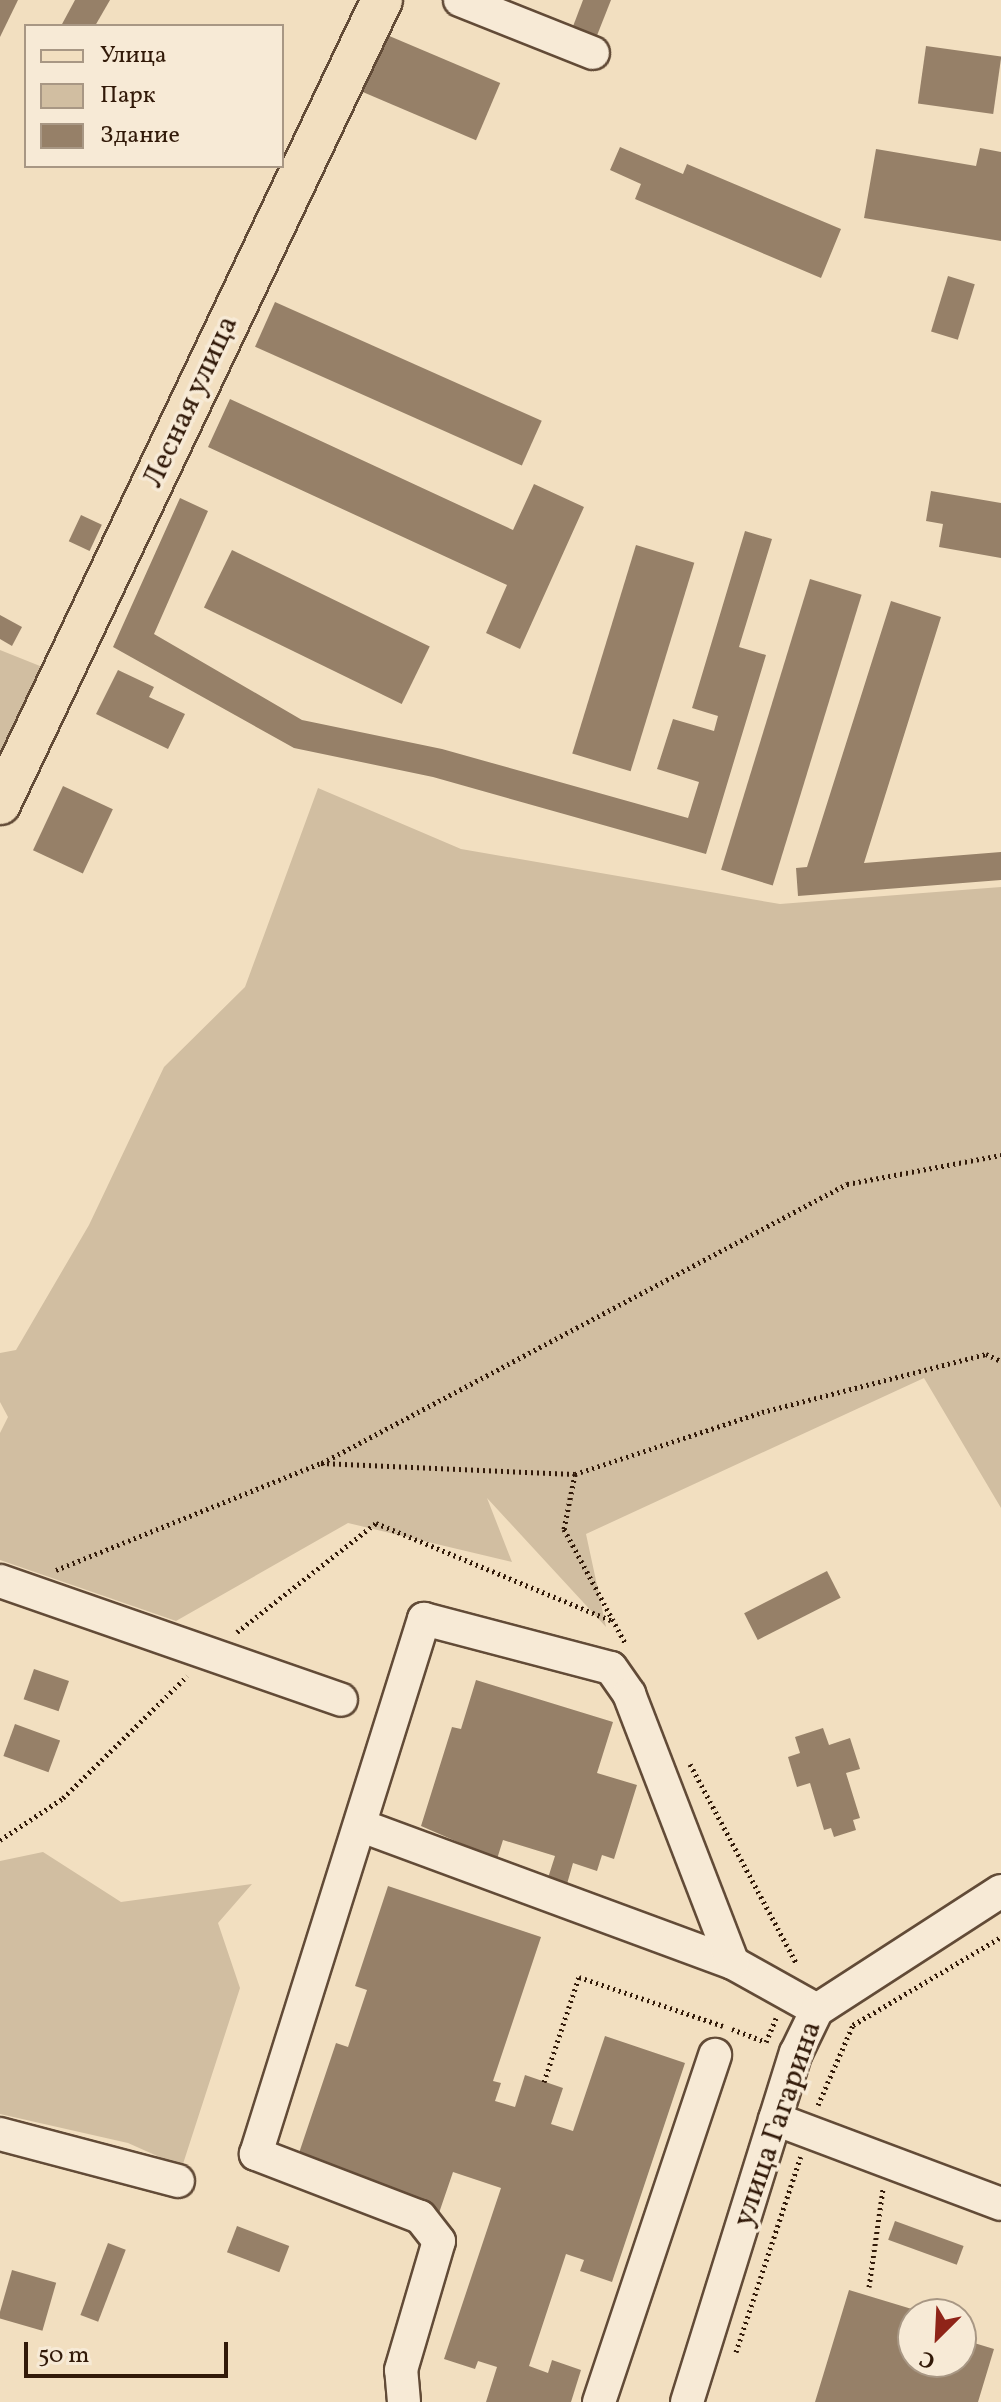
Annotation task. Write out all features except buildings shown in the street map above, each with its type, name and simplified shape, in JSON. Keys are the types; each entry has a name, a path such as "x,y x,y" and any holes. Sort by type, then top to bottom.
{"main road":[{"name":"Лесная улица","path":"0,804 382,0"}],"street":[{"path":"460,0 593,53"},
{"path":"7,1584 341,1700"},
{"path":"404,2402 401,2370 439,2241 420,2217 256,2154 362,1826 424,1619 611,1668 629,1694 733,1963"},
{"path":"362,1826 733,1963 817,2010"},
{"name":"улица Гагарина","path":"687,2402 775,2119 817,2010 1001,1891"},
{"path":"599,2402 715,2055"},
{"path":"775,2119 1001,2204"},
{"path":"0,2134 178,2181"}],"path":[{"path":"7,1584 321,1463 847,1184 1001,1155"},
{"path":"321,1463 575,1474 777,1408 986,1354 1001,1361"},
{"path":"0,1840 63,1798 209,1654 376,1523 614,1622"},
{"path":"544,2082 579,1977 766,2042"},
{"path":"869,2287 887,2160"}],"green space":[{"path":"0,650 45,668 0,763"},
{"path":"318,788 461,849 780,904 1001,887 1001,1508 924,1378 586,1534 606,1627 487,1498 512,1562 348,1523 176,1621 0,1560 0,1433 8,1417 0,1402 0,1353 16,1350 89,1225 164,1067 245,987"},
{"path":"43,1852 121,1902 252,1884 218,1923 240,1988 182,2167 128,2143 0,2114 0,1861"}]}
